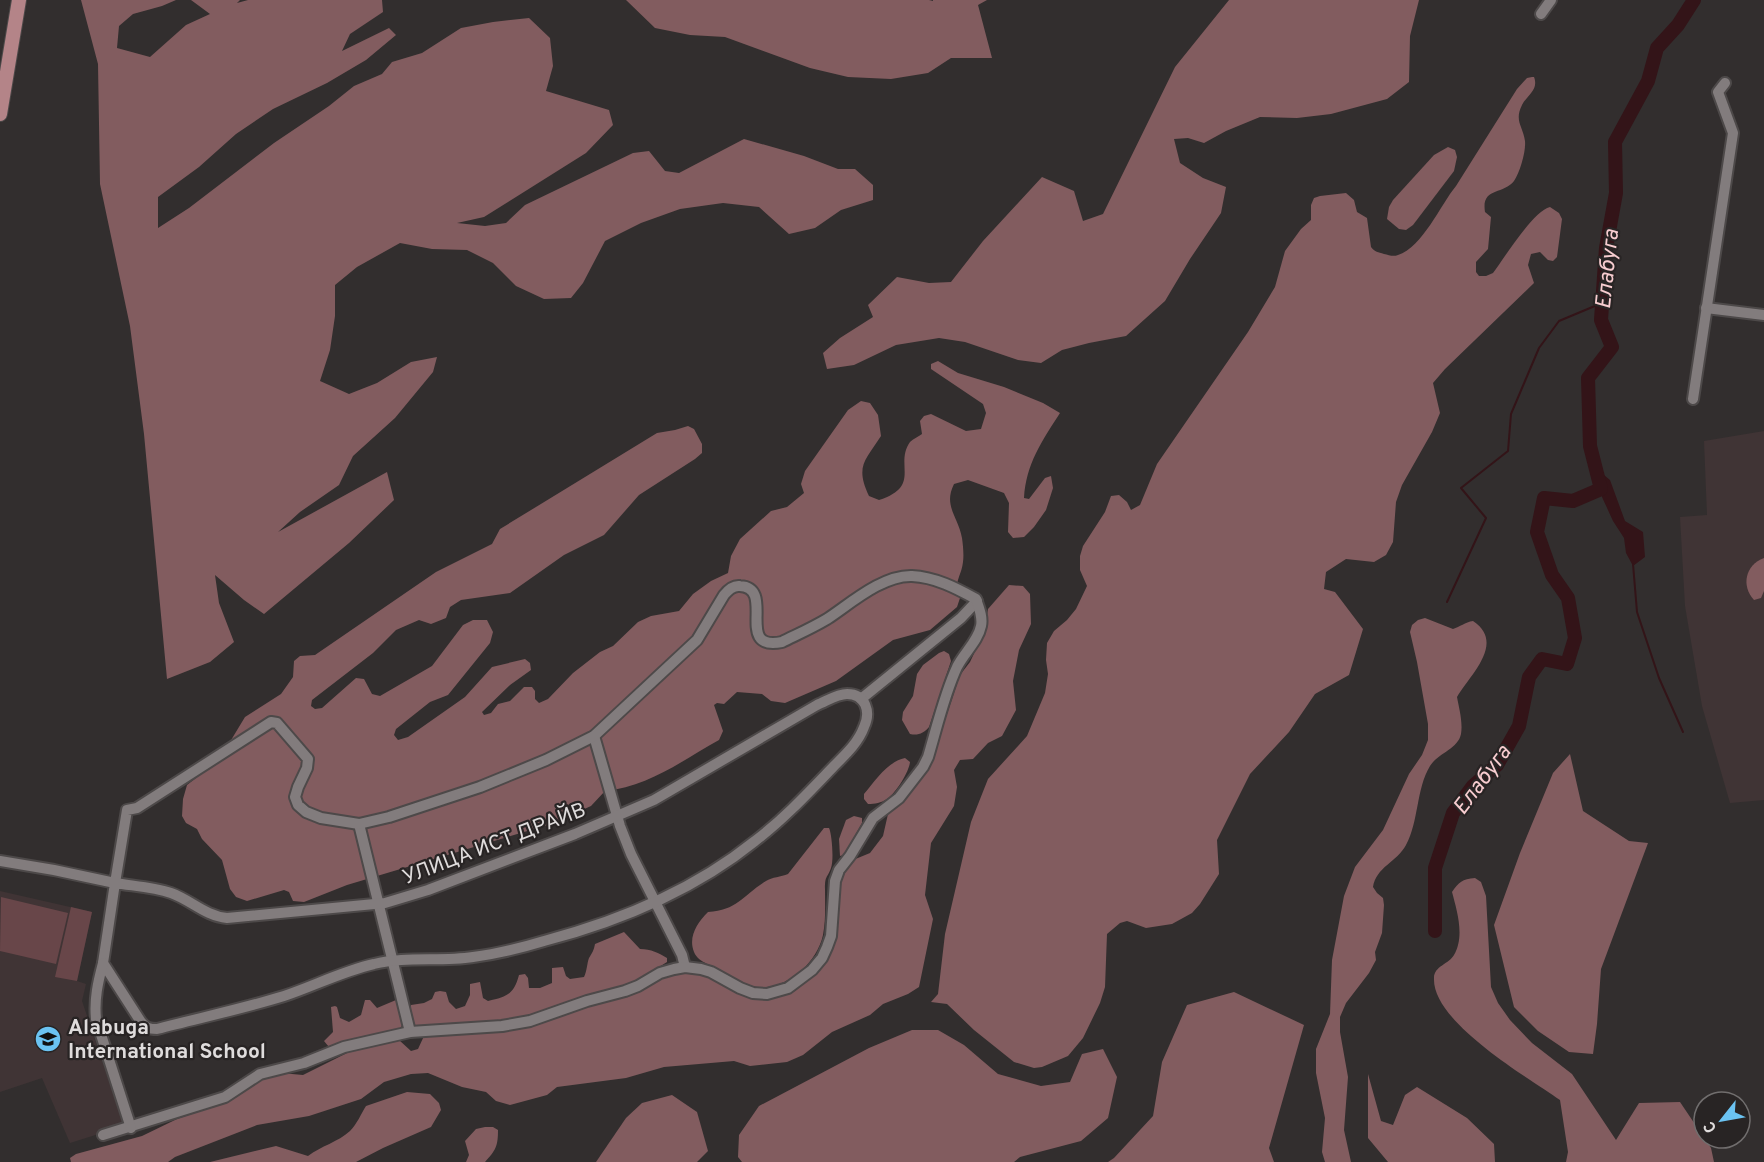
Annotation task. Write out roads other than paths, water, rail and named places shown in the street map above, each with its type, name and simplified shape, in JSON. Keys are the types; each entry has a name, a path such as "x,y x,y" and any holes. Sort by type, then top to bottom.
{"main road":[{"path":"0,114 20,0"}],"street":[{"path":"1541,14 1551,0"},
{"path":"1693,399 1733,133 1718,92 1725,83"},
{"path":"1706,308 1764,315"},
{"path":"103,1135 131,1128 225,1097 253,1078 267,1072 304,1063 345,1047 410,1032 502,1026 530,1021 587,1001 625,991 660,973 685,967 711,972 753,993 767,994 789,988 817,964 827,947 831,936 837,875 873,818 898,798 923,767 928,757 954,676 962,658 979,633 982,623 976,600 948,584 928,578 910,576 895,579 874,588 823,621 774,644 762,639 756,630 758,607 753,591 738,585 724,595 697,640 594,736 546,760 480,787 389,817 359,824 321,818 306,812 298,805 296,797 298,787 308,768 308,759 277,723 271,722 137,808 127,810 95,1007 96,1019 131,1128"},
{"path":"103,963 145,1027 157,1029 282,996 368,965 394,960 459,959 506,951 584,930 654,903 737,855 761,837 797,804 856,742 864,727 868,710 861,699 961,618 976,600"},
{"name":"УЛИЦА ИСТ ДРАЙВ","path":"0,861 170,893 218,917 236,918 378,904 428,890 575,834 668,792 817,705 839,695 848,694 861,699"},
{"path":"594,736 617,816 636,866 682,956 685,967"},
{"path":"359,824 410,1032"}],"waterway":[{"name":"Елабуга","path":"1435,931 1435,868 1453,813 1473,786 1497,765 1519,726 1529,677 1542,659 1567,664 1575,638 1568,598 1552,575 1537,532 1544,498 1573,501 1601,489 1590,446 1588,378 1612,347 1601,320 1606,248 1616,193 1615,142 1648,81 1657,48 1678,25 1694,0"},
{"path":"1447,602 1486,518 1461,488 1508,451 1511,414 1539,348 1559,321 1602,303"},
{"path":"1633,564 1637,612 1659,678 1683,732"}],"place":[{"name":"Alabuga International School","path":"48,1039"}]}
